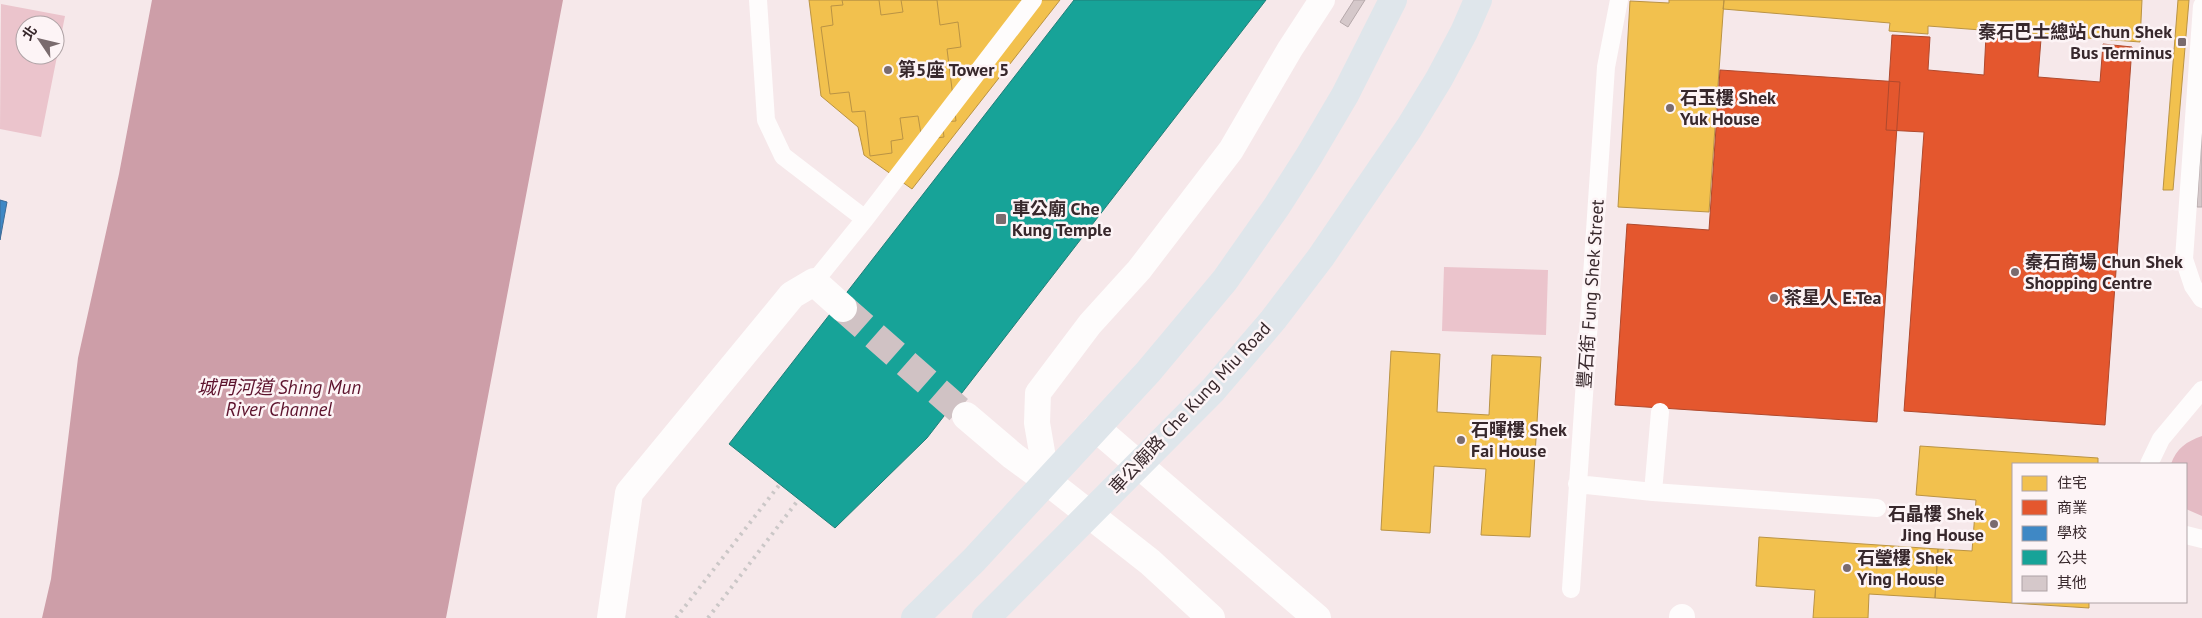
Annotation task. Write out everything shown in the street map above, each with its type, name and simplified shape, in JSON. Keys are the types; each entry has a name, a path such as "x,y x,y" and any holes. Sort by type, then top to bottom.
{"main road":[{"path":"914,618 974,560 1048,481 1148,372 1225,280 1277,206 1345,96 1393,0"},
{"name":"車公廟路 Che Kung Miu Road","path":"986,618 1224,378 1273,320 1321,257 1409,128 1464,32 1478,0"}],"street":[{"path":"1048,481 1037,423 1038,393 1084,332 1139,270 1231,150 1290,49 1322,0"},
{"path":"611,618 630,493 792,295 814,282 843,308"},
{"path":"966,416 1013,456 1091,514 1150,562 1211,618"},
{"path":"1096,428 1316,618"}],"lane":[{"path":"758,0 766,120 783,156 865,219"},
{"path":"814,282 865,219 1033,0"},
{"name":"豐石街 Fung Shek Street","path":"1571,589 1606,67 1619,0"},
{"path":"2202,6 2184,259 2193,286 2202,299"},
{"path":"2149,463 2161,439 2202,390"},
{"path":"1653,492 1660,412"},
{"path":"1577,484 1653,492 1877,508"},
{"path":"2187,535 2202,540"}],"shaded area":[{"path":"1,4 60,15 15,15 15,65 55,65 41,137 0,129"},
{"path":"1444,267 1548,270 1546,335 1442,331"},
{"path":"2202,436 2202,516 2187,509 2187,463 2171,463 2183,446"}],"water":[{"name":"城門河道 Shing Mun River Channel","path":"152,0 563,0 446,618 42,618 51,579 78,358 119,174"}],"building: 住宅":[{"path":"809,0 1060,0 912,189 864,155 858,127 821,96"},
{"name":"第5座 Tower 5","path":"842,0 879,0 881,15 903,12 901,0 937,0 940,25 958,22 961,47 947,49 956,121 942,122 944,137 922,140 918,116 900,118 903,139 891,141 892,153 870,156 865,111 852,112 849,92 830,94 821,27 833,25 831,6 843,5"},
{"name":"石玉樓 Shek Yuk House","path":"1669,0 1724,0 1709,212 1618,207 1630,1 1669,3"},
{"path":"1724,0 2142,0 2140,42 1928,26 1928,34 1889,31 1890,23 1723,9"},
{"path":"2178,0 2189,0 2173,190 2163,190"},
{"name":"石暉樓 Shek Fai House","path":"1391,351 1440,354 1437,412 1489,415 1492,355 1541,357 1530,537 1481,535 1486,469 1434,466 1430,533 1381,530"},
{"name":"石晶樓 Shek Jing House","path":"1920,446 2098,458 2098,463 2012,463 2012,603 1935,598 1938,549 1972,551 1976,500 1916,495"},
{"name":"石瑩樓 Shek Ying House","path":"1759,537 1938,549 1935,598 1869,594 1868,618 1813,618 1815,590 1756,586"},
{"name":"石晶樓 Shek Jing House","path":"2012,603 2089,603 2089,608"}],"building: 商業":[{"name":"秦石商場 Chun Shek Shopping Centre","path":"1892,35 1930,37 1928,70 1984,75 1986,35 2041,39 2038,77 2100,82 2103,44 2132,47 2105,425 1904,411 1924,132 1886,130"},
{"path":"1720,70 1900,82 1877,422 1615,405 1627,224 1709,230"}],"building: 學校":[{"path":"0,200 7,202 0,240"}],"building: 公共":[{"name":"車公廟 Che Kung Temple","path":"1074,0 1266,0 927,438 835,528 729,444"}],"building: 其他":[{"path":"1354,0 1365,0 1348,27 1340,22"},
{"path":"2202,126 2202,207 2197,207"}],"tunnel":[{"path":"843,308 966,416"}],"railway":[{"path":"676,618 780,484"},
{"path":"708,618 799,499"}],"place":[{"name":"秦石巴士總站 Chun Shek Bus Terminus","path":"2182,42"},
{"name":"第5座 Tower 5","path":"888,70"},
{"name":"石玉樓 Shek Yuk House","path":"1670,108"},
{"name":"車公廟 Che Kung Temple","path":"1001,219"},
{"name":"秦石商場 Chun Shek Shopping Centre","path":"2015,272"},
{"name":"茶星人 E.Tea","path":"1774,298"},
{"name":"石暉樓 Shek Fai House","path":"1461,440"},
{"name":"石晶樓 Shek Jing House","path":"1994,524"},
{"name":"石瑩樓 Shek Ying House","path":"1847,568"}]}
